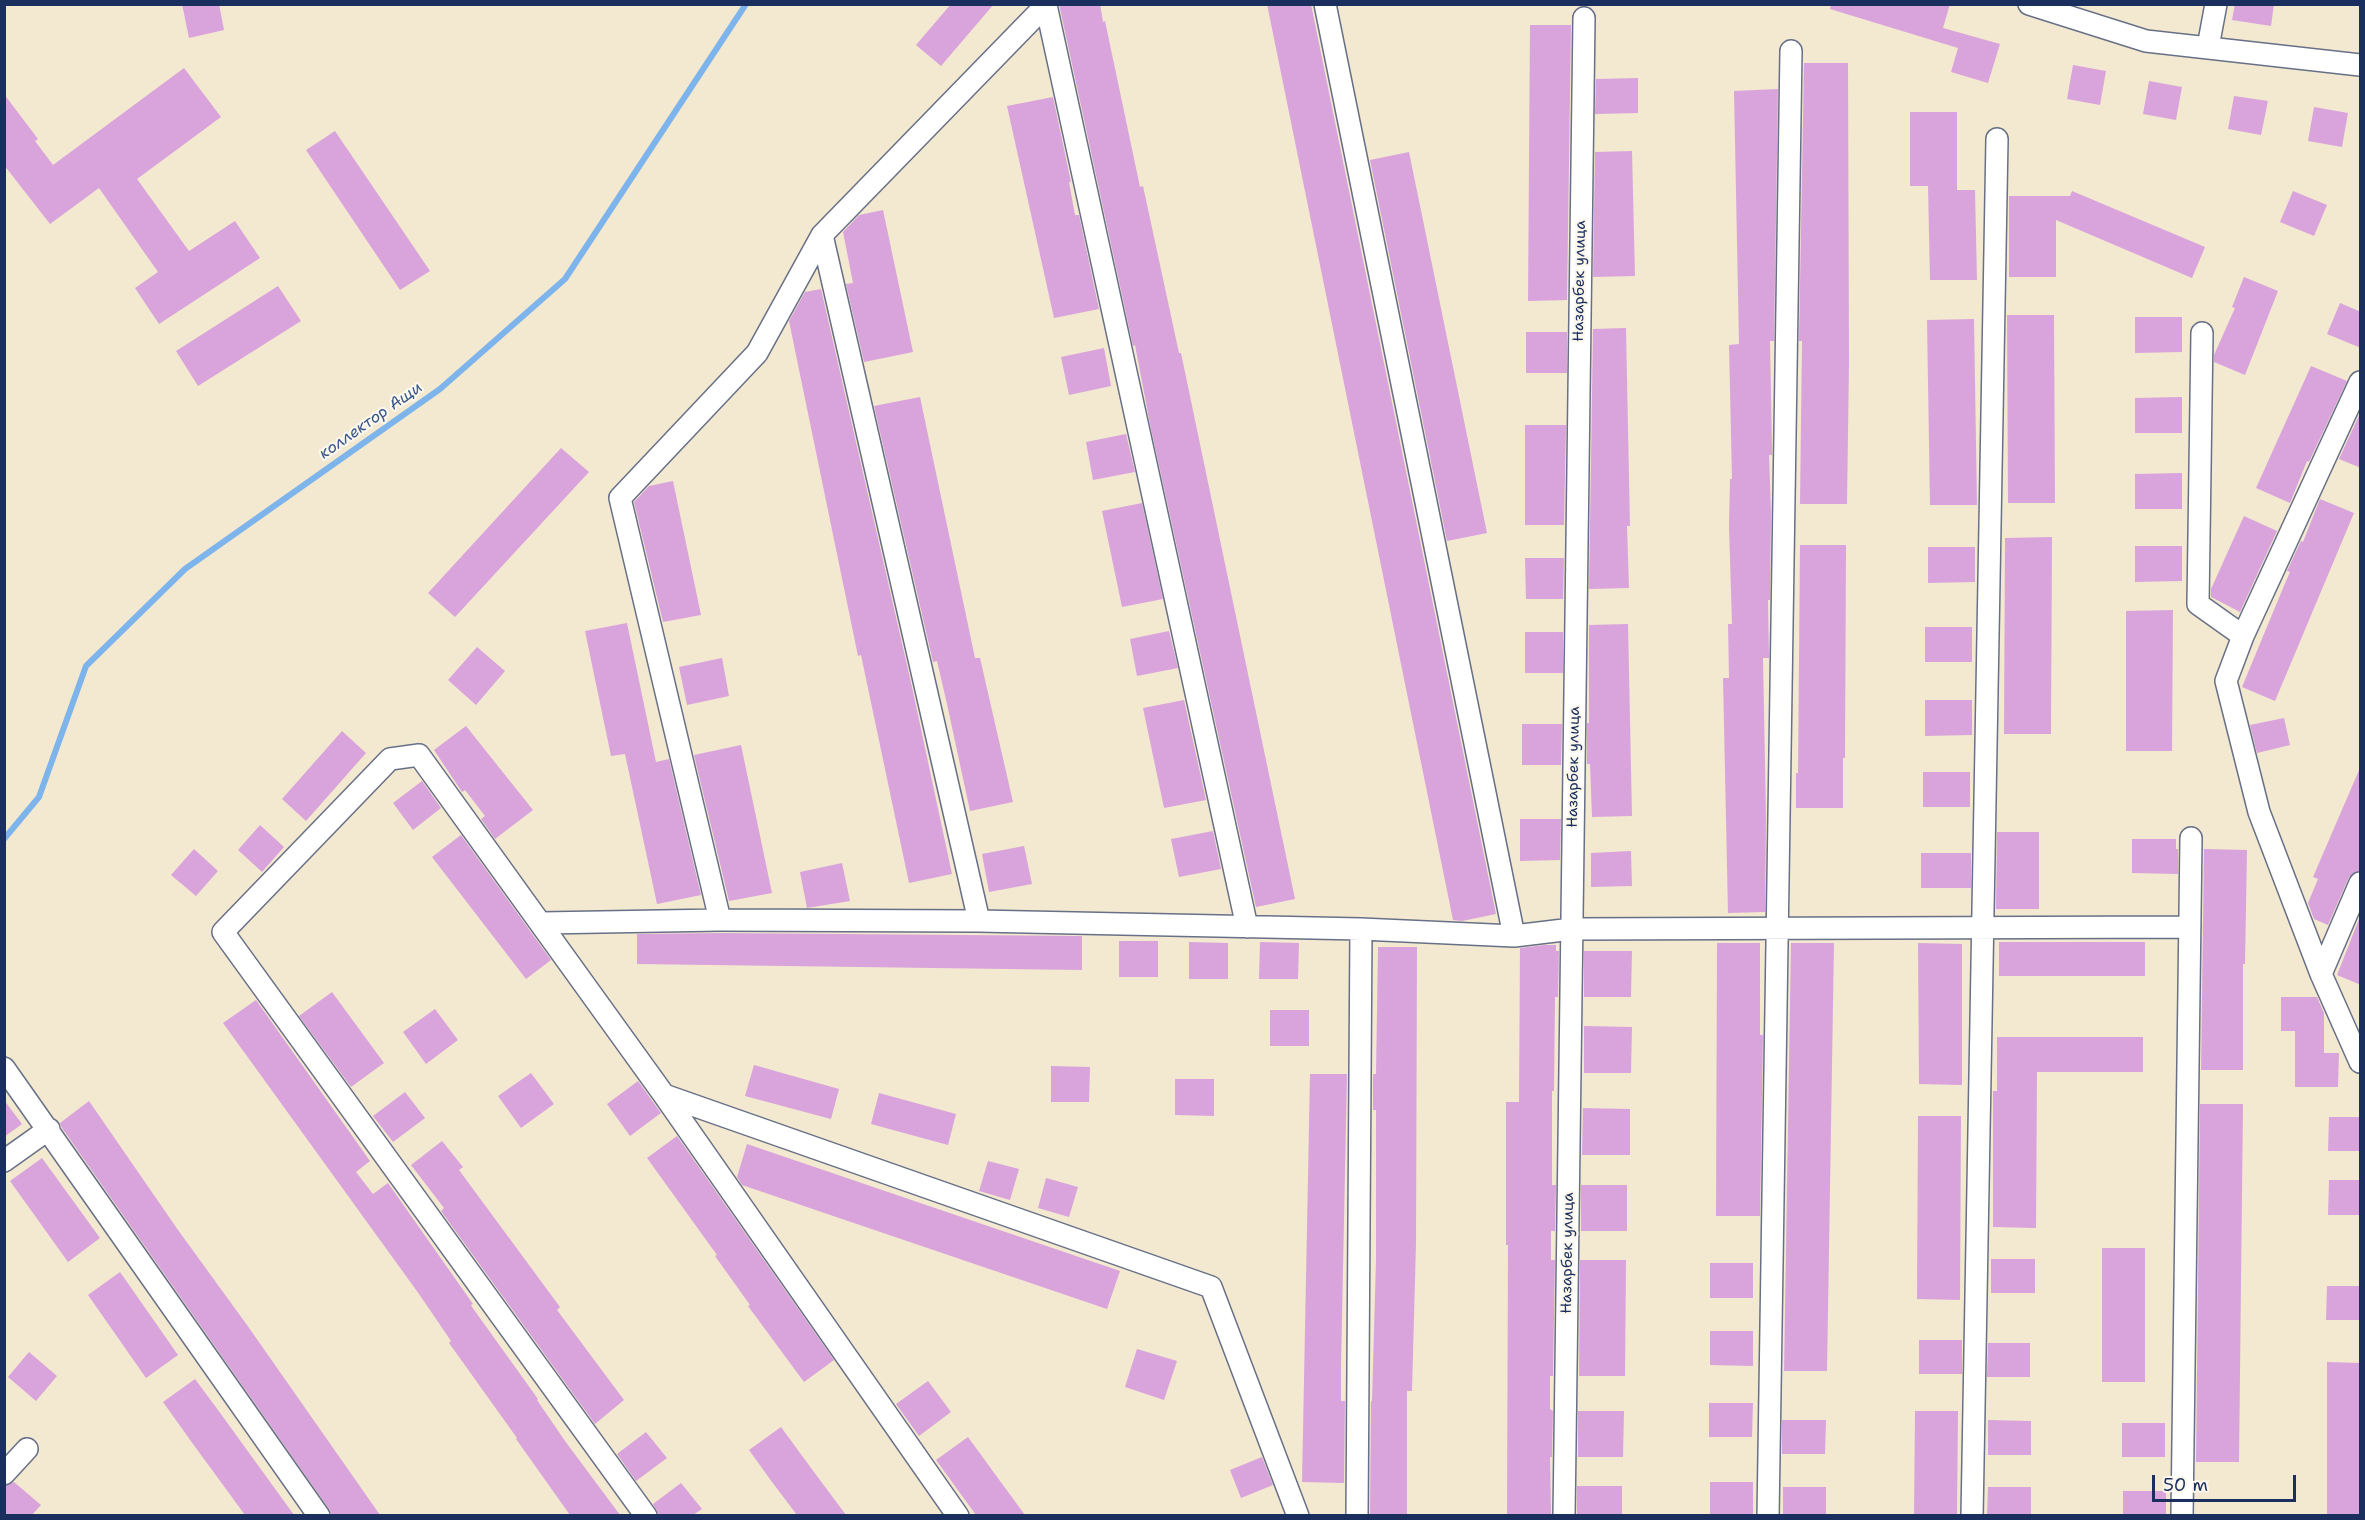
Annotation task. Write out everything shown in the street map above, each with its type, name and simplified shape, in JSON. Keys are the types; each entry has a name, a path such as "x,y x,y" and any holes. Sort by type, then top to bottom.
{"street":[{"path":"720,920 620,498 757,353 822,235 1046,4 1247,927"},
{"path":"1325,4 1514,936"},
{"path":"2029,4 2146,40 2361,64"},
{"path":"2208,47 2216,4"},
{"name":"Назарбек улица","path":"1564,1515 1584,18"},
{"path":"1768,1515 1791,51"},
{"path":"1972,1515 1997,139"},
{"path":"822,235 979,921"},
{"path":"2202,333 2198,604 2243,636"},
{"path":"2361,382 2243,636 2226,681 2259,812 2321,974 2361,1062"},
{"path":"646,1515 223,932 390,759 419,755 664,1095 958,1515"},
{"path":"2182,1515 2191,838"},
{"path":"2321,974 2361,883"},
{"path":"542,923 720,920 979,921 1361,929 1514,936 1572,929 2190,927"},
{"path":"1357,1515 1361,929"},
{"path":"4,1068 319,1515"},
{"path":"664,1095 1211,1287 1298,1515"},
{"path":"4,1161 49,1130"},
{"path":"4,1474 27,1449"}],"building":[{"path":"182,4 219,4 224,30 189,38"},
{"path":"951,4 994,4 941,66 916,45"},
{"path":"1059,4 1100,4 1103,22 1105,21 1140,187 1143,186 1179,353 1181,353 1295,899 1256,907"},
{"path":"1267,4 1311,4 1496,914 1462,921 1453,920"},
{"path":"1831,4 1950,4 1943,28 2000,44 1988,83 1951,72 1958,48 1830,9"},
{"path":"2235,4 2274,4 2271,26 2232,20"},
{"path":"1530,25 1571,25 1567,300 1528,301"},
{"path":"1804,63 1848,63 1847,504 1800,504 1802,341 1799,341"},
{"path":"2073,65 2106,71 2100,105 2067,99"},
{"path":"184,68 221,117 137,179 189,251 235,221 260,258 159,324 135,288 158,272 99,188 50,224 4,165 4,94 38,139 35,141 53,165"},
{"path":"1638,78 1638,113 1595,114 1596,79"},
{"path":"2149,81 2182,87 2176,120 2143,114"},
{"path":"1778,89 1774,341 1770,341 1772,455 1769,455 1771,513 1769,658 1763,658 1765,912 1728,913 1723,678 1729,678 1728,624 1732,624 1729,526 1730,479 1732,479 1729,345 1739,344 1734,91"},
{"path":"2234,96 2268,101 2261,135 2228,129"},
{"path":"1053,97 1071,182 1069,182 1075,215 1079,215 1099,309 1054,318 1007,106"},
{"path":"2314,107 2348,113 2342,147 2308,141"},
{"path":"1910,112 1957,112 1957,190 1975,190 1977,280 1930,280 1928,186 1910,186"},
{"path":"335,131 430,271 400,290 306,150"},
{"path":"1632,151 1635,276 1593,277 1595,152"},
{"path":"1409,152 1487,533 1447,541 1370,160"},
{"path":"2072,191 2205,247 2192,278 2056,220 2056,277 2009,277 2009,196 2070,196"},
{"path":"2293,191 2327,205 2314,236 2280,222"},
{"path":"883,210 913,352 864,362 846,284 853,283 843,232 859,215"},
{"path":"2244,277 2278,291 2245,375 2214,362 2214,355 2235,308 2232,307"},
{"path":"278,286 301,321 198,386 176,351"},
{"path":"821,289 912,687 952,874 909,883 861,655 858,656 789,321 805,292"},
{"path":"2340,303 2361,312 2361,348 2327,334"},
{"path":"2007,315 2054,315 2055,503 2008,503"},
{"path":"2135,317 2182,317 2182,352 2135,353"},
{"path":"1974,319 1977,505 1930,505 1927,320"},
{"path":"1626,328 1629,588 1589,589 1593,329"},
{"path":"1526,332 1567,332 1567,373 1526,373"},
{"path":"1104,348 1111,386 1069,395 1061,357"},
{"path":"2311,366 2347,381 2309,462 2307,461 2290,503 2256,488"},
{"path":"920,397 975,658 980,658 1013,802 970,811 937,661 933,662 874,406"},
{"path":"2182,397 2182,433 2135,433 2135,398"},
{"path":"2361,411 2361,468 2339,459"},
{"path":"1525,425 1566,425 1564,525 1525,525"},
{"path":"1126,434 1135,472 1093,480 1086,442"},
{"path":"561,448 589,472 455,617 428,593"},
{"path":"2182,473 2182,509 2135,509 2135,474"},
{"path":"673,481 701,615 663,622 634,502 649,486"},
{"path":"2320,499 2354,513 2275,701 2242,687 2290,572 2287,571 2301,541 2303,542"},
{"path":"1142,503 1163,599 1122,607 1102,511"},
{"path":"2244,516 2277,531 2240,612 2211,597 2211,589"},
{"path":"2052,537 2051,734 2004,734 2005,538"},
{"path":"1800,545 1846,545 1843,808 1796,808"},
{"path":"2135,546 2182,546 2182,581 2135,582"},
{"path":"1928,547 1975,547 1975,582 1928,583"},
{"path":"1525,558 1564,558 1563,599 1526,599"},
{"path":"2173,610 2172,751 2126,751 2126,611"},
{"path":"627,623 656,762 669,759 701,895 657,904 625,754 611,756 585,631"},
{"path":"1628,624 1632,816 1592,817 1590,764 1587,764 1589,625"},
{"path":"1925,627 1972,627 1972,662 1925,662"},
{"path":"1169,631 1178,668 1137,676 1130,639"},
{"path":"1525,632 1563,632 1563,673 1525,673"},
{"path":"477,647 505,671 476,705 448,680"},
{"path":"722,658 729,696 687,705 679,667"},
{"path":"1184,700 1206,800 1164,808 1143,708"},
{"path":"1925,700 1972,700 1972,735 1925,736"},
{"path":"2284,718 2290,745 2257,753 2250,725"},
{"path":"1522,724 1562,724 1561,765 1522,765"},
{"path":"466,726 533,810 495,839 481,819 485,816 465,790 462,792 434,750"},
{"path":"342,731 366,753 306,821 282,799"},
{"path":"741,745 772,893 729,901 694,755"},
{"path":"2360,768 2361,871 2349,877 2328,925 2314,919 2308,903 2318,879 2313,877"},
{"path":"1923,772 1970,772 1970,807 1923,807"},
{"path":"422,781 441,808 413,830 393,803"},
{"path":"1520,819 1561,819 1560,860 1520,861"},
{"path":"260,825 284,847 262,872 238,850"},
{"path":"1213,831 1221,869 1179,877 1171,839"},
{"path":"1997,832 2039,832 2039,909 1996,909"},
{"path":"461,835 551,960 526,979 432,857"},
{"path":"2132,839 2176,839 2178,874 2132,873"},
{"path":"1024,846 1032,884 989,892 982,854"},
{"path":"194,849 218,871 196,896 171,875"},
{"path":"2204,849 2247,850 2245,964 2243,964 2243,1070 2201,1070"},
{"path":"1631,851 1632,886 1591,887 1591,853"},
{"path":"1921,853 1971,853 1971,888 1921,888"},
{"path":"842,863 850,901 807,908 800,872"},
{"path":"2361,914 2361,985 2337,975"},
{"path":"637,934 1082,936 1082,970 637,964"},
{"path":"1119,941 1158,941 1158,977 1119,977"},
{"path":"1189,942 1228,943 1228,979 1189,979"},
{"path":"1260,942 1299,943 1298,979 1259,979"},
{"path":"1999,942 2145,942 2145,976 1999,976"},
{"path":"1717,943 1760,943 1760,1035 1763,1035 1760,1216 1716,1216"},
{"path":"1791,943 1834,943 1827,1371 1784,1371"},
{"path":"1918,943 1962,944 1962,1085 1919,1084"},
{"path":"1556,945 1556,951 1559,951 1558,997 1555,997 1554,1091 1552,1091 1552,1185 1556,1185 1555,1231 1551,1231 1551,1260 1555,1260 1553,1376 1550,1376 1550,1409 1553,1411 1552,1457 1550,1457 1551,1515 1507,1515 1506,1102 1519,1102 1520,948"},
{"path":"1378,947 1417,947 1416,1243 1412,1391 1407,1391 1407,1515 1370,1515 1376,1260 1376,1110 1373,1110 1373,1074 1376,1074"},
{"path":"1584,951 1632,951 1631,997 1584,997"},
{"path":"332,992 384,1063 351,1087 299,1016"},
{"path":"2281,997 2317,997 2324,1013 2324,1053 2339,1053 2338,1087 2295,1087 2295,1031 2281,1031"},
{"path":"256,1000 370,1161 356,1172 373,1194 388,1183 565,1441 620,1515 570,1515 516,1439 449,1343 451,1341 419,1294 223,1023"},
{"path":"435,1009 458,1040 426,1064 403,1032"},
{"path":"1270,1010 1309,1010 1309,1046 1270,1046"},
{"path":"1584,1026 1632,1027 1631,1073 1584,1073"},
{"path":"1997,1037 2143,1037 2143,1072 2037,1072 2036,1228 1993,1227 1993,1091 1997,1091"},
{"path":"754,1065 839,1089 831,1119 745,1096"},
{"path":"1051,1066 1090,1067 1089,1102 1051,1102"},
{"path":"531,1073 554,1104 521,1128 498,1096"},
{"path":"1310,1074 1347,1074 1341,1367 1341,1401 1345,1401 1344,1483 1302,1482"},
{"path":"1175,1079 1214,1079 1214,1116 1175,1115"},
{"path":"638,1081 661,1113 630,1136 607,1104"},
{"path":"405,1092 425,1118 393,1142 373,1116"},
{"path":"879,1093 956,1114 948,1145 871,1124"},
{"path":"4,1100 22,1124 4,1137"},
{"path":"89,1101 380,1515 332,1515 62,1128 60,1123"},
{"path":"2200,1104 2243,1104 2239,1462 2196,1462"},
{"path":"1583,1108 1630,1109 1630,1155 1582,1155"},
{"path":"1918,1116 1961,1116 1960,1300 1917,1299"},
{"path":"2329,1117 2361,1117 2361,1151 2328,1151"},
{"path":"677,1136 834,1360 804,1382 748,1306 750,1305 715,1256 717,1255 647,1158"},
{"path":"442,1141 463,1167 459,1170 560,1307 557,1310 624,1400 595,1424 441,1211 444,1208 411,1165"},
{"path":"747,1144 1120,1271 1107,1309 742,1185 737,1177"},
{"path":"42,1158 100,1238 68,1262 10,1181"},
{"path":"988,1161 1019,1169 1010,1200 979,1191"},
{"path":"1046,1178 1078,1187 1069,1217 1038,1208"},
{"path":"2329,1180 2361,1180 2361,1215 2328,1215"},
{"path":"1581,1185 1627,1185 1627,1231 1581,1231"},
{"path":"2102,1248 2145,1248 2145,1382 2102,1382"},
{"path":"1991,1259 2035,1259 2035,1293 1991,1293"},
{"path":"1580,1260 1626,1260 1625,1376 1579,1376"},
{"path":"1710,1263 1753,1263 1753,1298 1710,1298"},
{"path":"120,1272 178,1355 146,1378 88,1295"},
{"path":"2327,1286 2361,1286 2361,1320 2326,1320"},
{"path":"1710,1331 1753,1331 1753,1366 1710,1365"},
{"path":"1919,1340 1962,1340 1962,1374 1919,1374"},
{"path":"1988,1343 2030,1343 2030,1377 1987,1377"},
{"path":"1137,1349 1177,1361 1164,1400 1125,1387"},
{"path":"29,1352 57,1376 36,1401 8,1377"},
{"path":"2327,1362 2361,1363 2361,1515 2327,1515"},
{"path":"195,1379 294,1515 245,1515 193,1444 163,1402"},
{"path":"928,1381 951,1412 919,1436 896,1404"},
{"path":"1709,1403 1753,1403 1752,1437 1709,1437"},
{"path":"1578,1411 1624,1411 1623,1457 1578,1457"},
{"path":"1915,1411 1958,1411 1957,1515 1914,1515"},
{"path":"1782,1420 1826,1420 1825,1454 1782,1454"},
{"path":"1988,1420 2031,1421 2031,1455 1988,1455"},
{"path":"2122,1423 2165,1423 2165,1457 2122,1457"},
{"path":"781,1427 846,1515 797,1515 772,1482 749,1450"},
{"path":"646,1432 667,1458 636,1481 617,1454"},
{"path":"968,1437 1025,1515 976,1515 936,1460"},
{"path":"1262,1457 1273,1485 1241,1498 1230,1470"},
{"path":"14,1482 41,1505 32,1515 4,1515 4,1486"},
{"path":"1710,1482 1753,1482 1753,1515 1710,1515"},
{"path":"681,1483 702,1509 693,1515 659,1515 653,1504"},
{"path":"1577,1486 1622,1486 1622,1515 1577,1515"},
{"path":"1783,1487 1826,1487 1826,1515 1783,1515"},
{"path":"1988,1487 2031,1487 2031,1515 1987,1515"},
{"path":"2123,1491 2166,1491 2166,1515 2123,1515"}],"waterway":[{"name":"коллектор Ащи","path":"4,839 39,797 86,666 185,569 440,389 565,279 746,4"}]}
